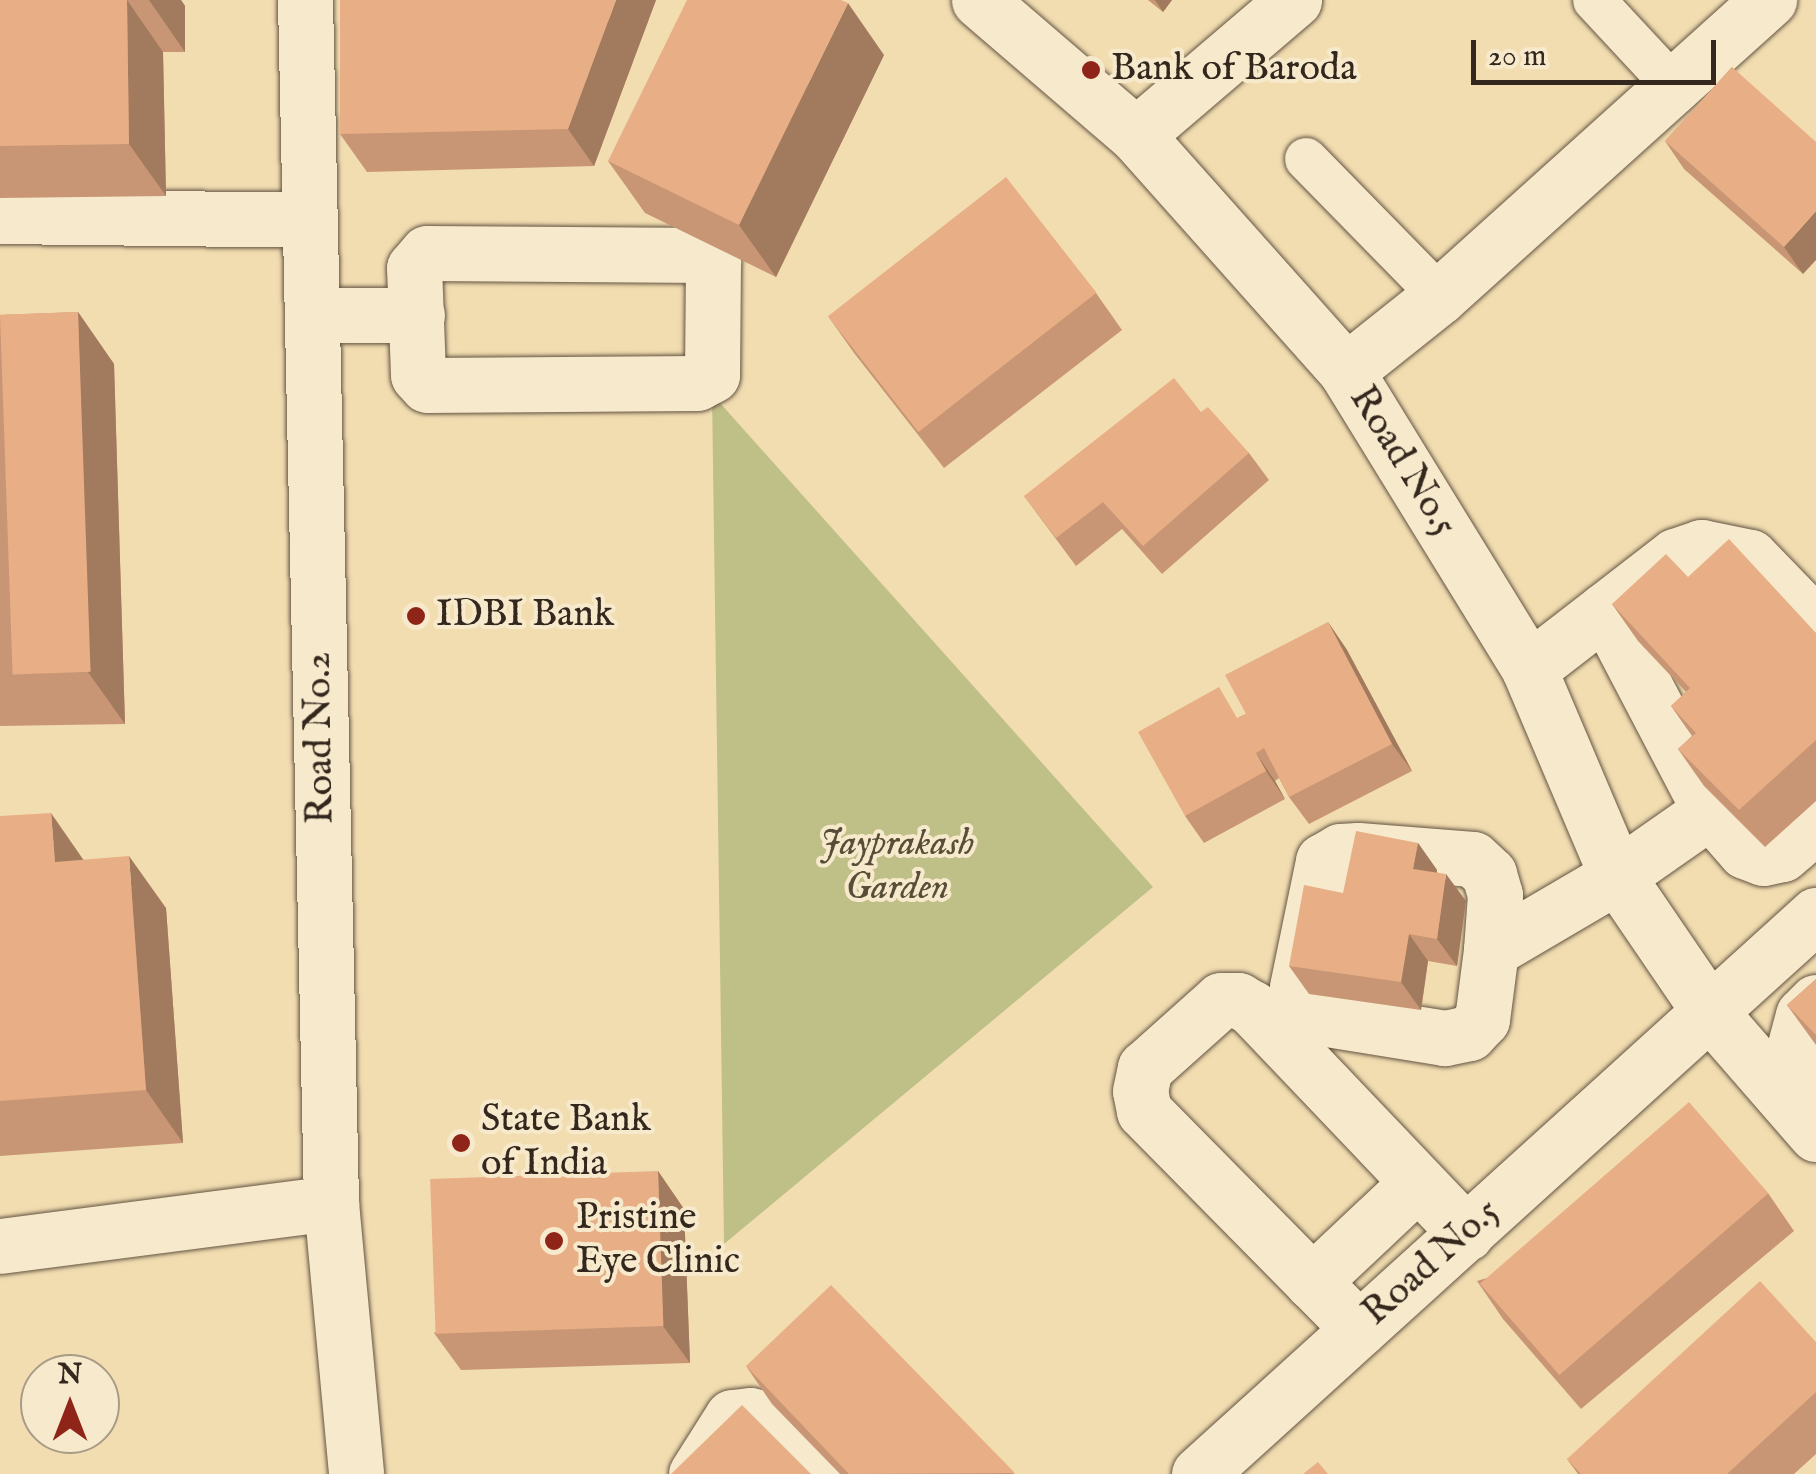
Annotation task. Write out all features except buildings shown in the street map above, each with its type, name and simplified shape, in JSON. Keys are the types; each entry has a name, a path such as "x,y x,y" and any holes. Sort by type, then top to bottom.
{"street":[{"name":"Road No.2","path":"305,0 330,1204 356,1474"},
{"name":"Road No.5","path":"979,0 1136,135 1346,370 1529,668 1618,876 1709,1011 1816,1134"},
{"path":"1136,135 1294,0"},
{"path":"1346,370 1440,296 1769,0"},
{"path":"0,216 310,220"},
{"path":"427,253 700,253 713,262 712,375 697,383 427,386 418,375 417,315 414,268 427,253"},
{"path":"312,315 417,315"},
{"path":"1529,668 1676,556 1701,547 1750,558 1816,625"},
{"path":"1604,610 1710,811 1752,857 1782,854 1816,825"},
{"path":"1491,950 1618,876 1710,811"},
{"name":"Road No.5","path":"1199,1474 1815,918"},
{"path":"1359,1330 1144,1111 1140,1091 1145,1068 1221,1000 1238,1000 1252,1008 1466,1233"},
{"path":"1816,1002 1803,1015 1796,1042 1816,1070"},
{"path":"1312,1282 1417,1183"},
{"path":"0,1246 330,1204"},
{"path":"696,1474 732,1418 750,1415 768,1419 823,1474"}],"lane":[{"path":"1594,0 1674,86"},
{"path":"1306,159 1440,296"}],"green space":[{"name":"Jayprakash Garden","path":"712,394 1153,887 724,1244"}],"place":[{"name":"Bank of Baroda","path":"1091,70"},
{"name":"IDBI Bank","path":"416,616"},
{"name":"State Bank of India","path":"461,1143"},
{"name":"Pristine Eye Clinic","path":"554,1241"}]}
